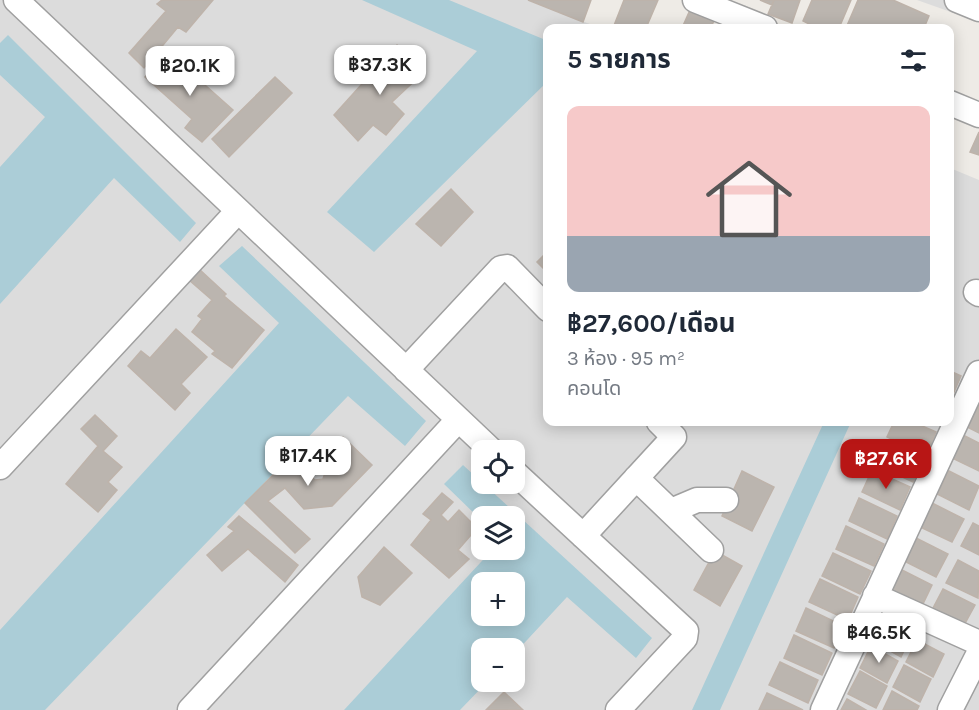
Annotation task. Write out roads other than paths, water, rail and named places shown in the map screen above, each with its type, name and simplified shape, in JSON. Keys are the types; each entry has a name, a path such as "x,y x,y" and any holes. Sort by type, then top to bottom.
{"street":[{"path":"0,14 15,0 480,440"},
{"path":"695,0 755,24"},
{"path":"954,105 979,115"},
{"path":"0,466 237,212"},
{"path":"406,370 501,268 507,267 543,304"},
{"path":"823,710 979,373"},
{"path":"190,710 459,420"},
{"path":"583,536 636,478 672,427"},
{"path":"636,478 711,550"},
{"path":"525,482 684,628 685,638 618,710"},
{"path":"671,511 697,500 726,500"},
{"path":"875,596 979,643"},
{"path":"950,710 979,653"}],"water":[{"path":"362,0 449,0 543,39 543,86 374,252 327,212 477,51"},
{"path":"8,35 196,223 180,242 114,178 0,304 0,167 45,117 0,75 0,43"},
{"path":"242,246 426,421 405,446 348,396 45,710 0,710 0,630 279,323 219,266"},
{"path":"822,426 849,426 720,710 692,710"},
{"path":"463,465 471,472 471,494 495,494 508,506 471,506 471,510 444,484"},
{"path":"525,522 652,638 636,658 567,597 525,642 525,638 471,638 471,692 477,692 460,710 344,710 471,573 471,626 525,626 525,572 472,572 483,560 525,560"}]}
